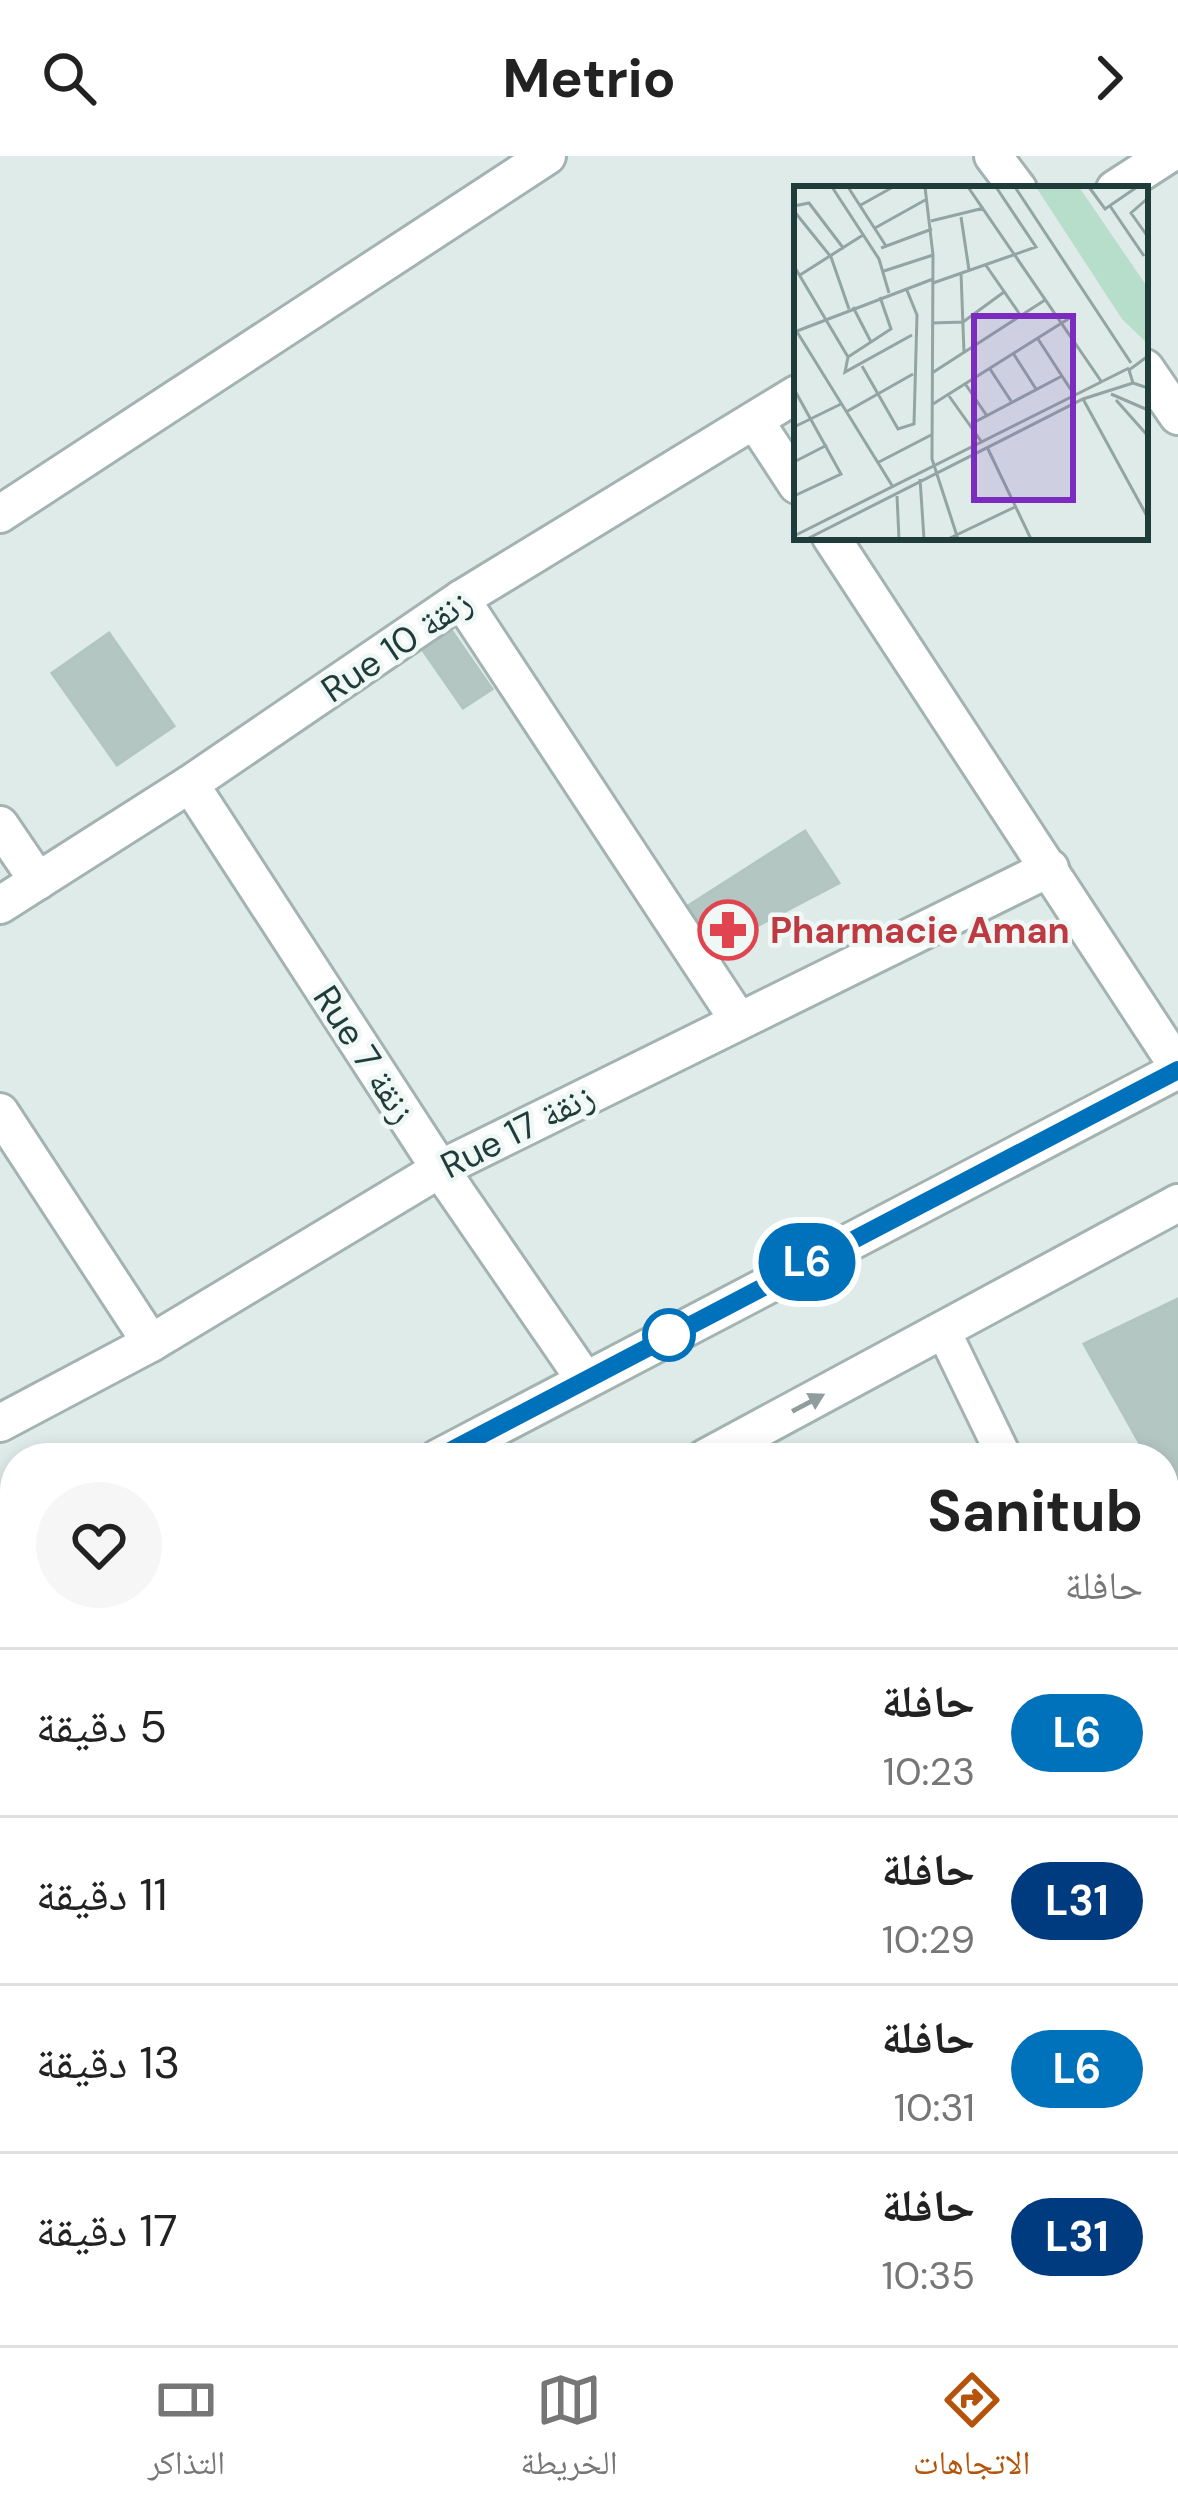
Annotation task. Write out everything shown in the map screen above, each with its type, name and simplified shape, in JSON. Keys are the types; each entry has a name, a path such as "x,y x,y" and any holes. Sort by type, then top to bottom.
{"street":[{"path":"0,514 547,156"},
{"path":"993,156 1016,186"},
{"path":"1119,186 1166,156"},
{"path":"1148,372 1178,416"},
{"name":"Rue 10 زنقة","path":"0,905 190,784 461,599 794,396"},
{"path":"754,421 794,481"},
{"path":"466,1443 1178,1068 833,540"},
{"path":"461,599 737,1018"},
{"name":"Rue 7 زنقة","path":"190,784 440,1168 585,1380"},
{"path":"0,825 38,880"},
{"name":"Rue 17 زنقة","path":"0,1423 152,1343 440,1168 1050,868"},
{"path":"0,1112 152,1343"},
{"path":"733,1443 1178,1203"}],"lane":[{"path":"943,1330 998,1443"}],"building":[{"path":"451,630 492,689 463,708 422,649"},
{"path":"109,633 174,726 117,765 52,673"},
{"path":"805,831 839,883 715,948 688,906"},
{"path":"1178,1299 1178,1443 1140,1443 1084,1344"}],"bus line":[{"name":"L6","path":"465,1443 1178,1070"}],"place":[{"name":"Pharmacie Aman","path":"728,930"}]}
